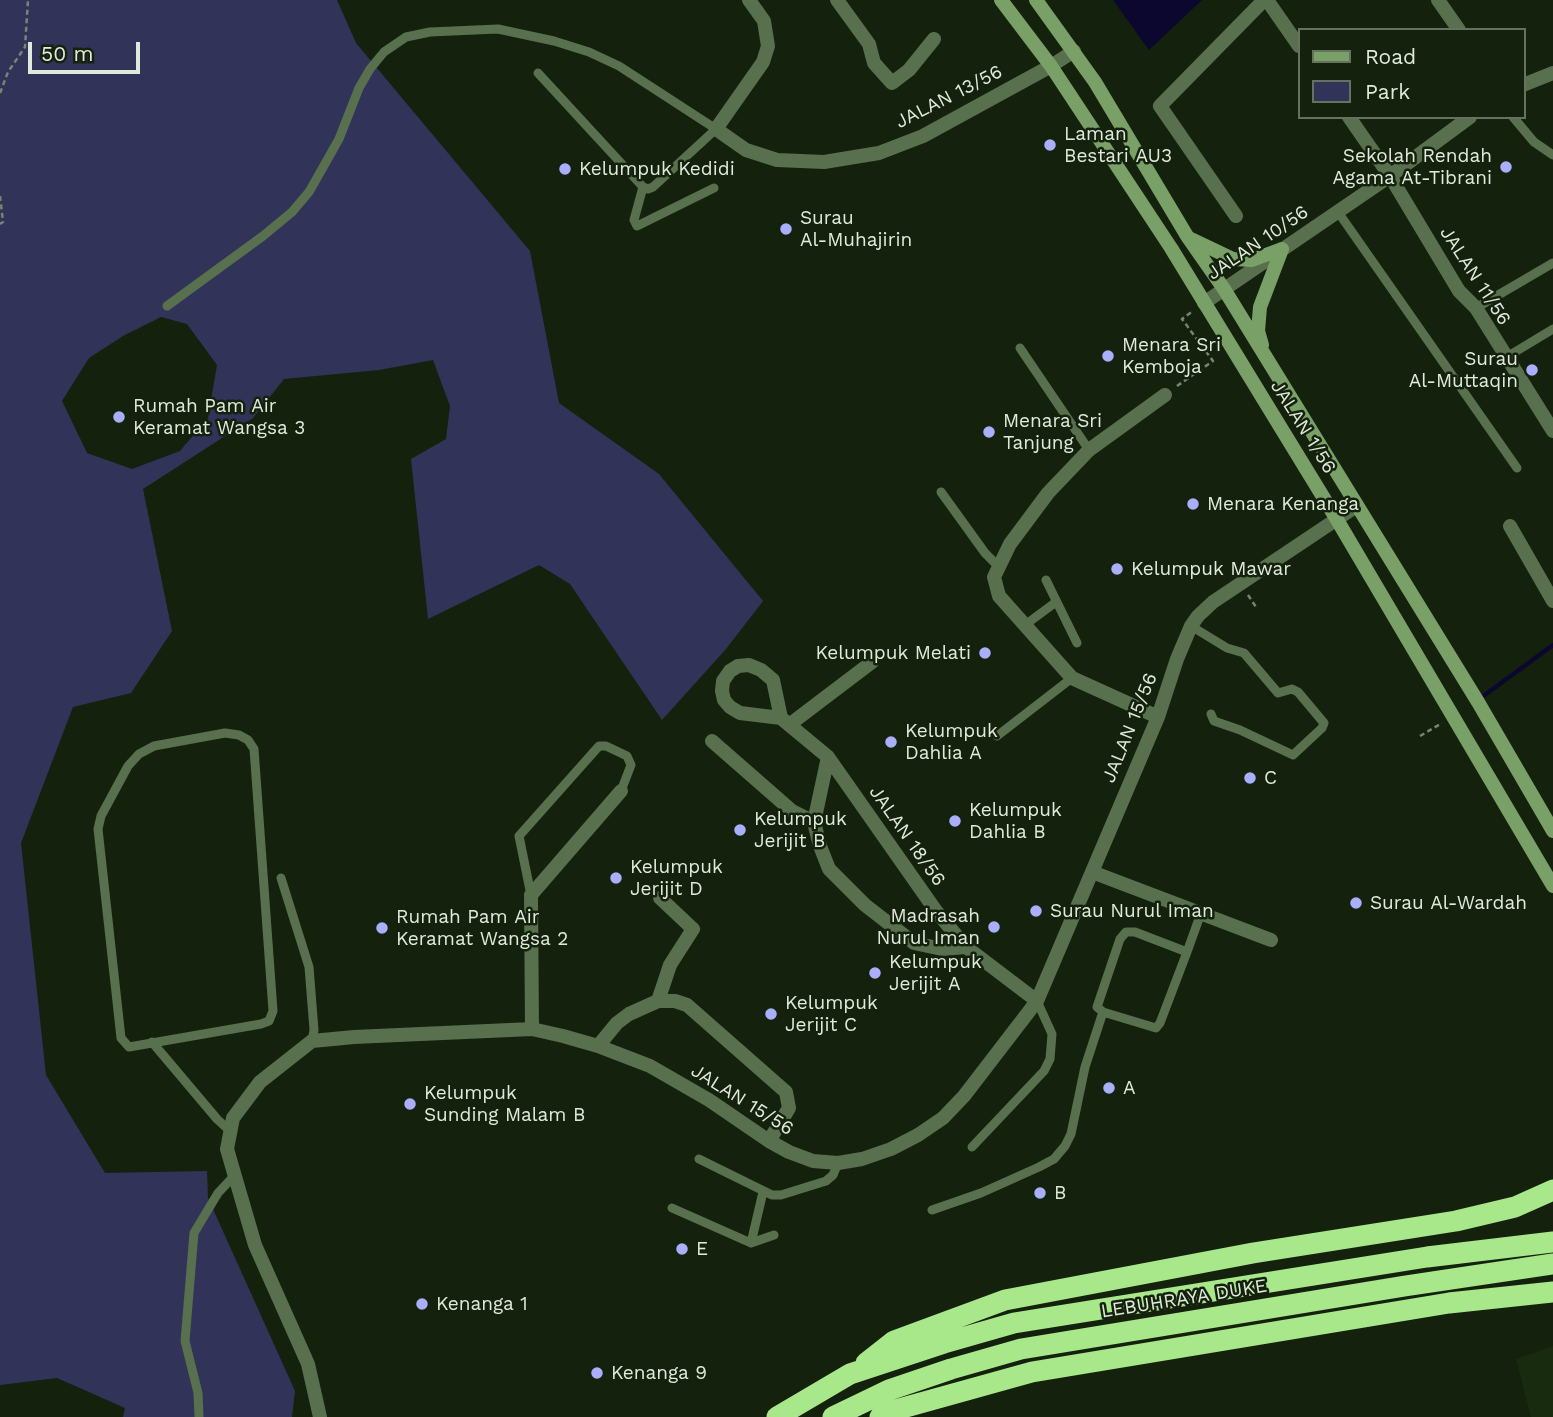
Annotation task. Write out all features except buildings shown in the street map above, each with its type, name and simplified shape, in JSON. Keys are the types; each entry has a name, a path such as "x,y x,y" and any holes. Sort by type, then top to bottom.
{"highway":[{"path":"850,1374 894,1341 1005,1300 1253,1253 1456,1221 1516,1207 1553,1190"},
{"name":"LEBUHRAYA DUKE","path":"777,1417 850,1374 1014,1323 1427,1257 1553,1242"},
{"name":"LEBUHRAYA DUKE","path":"833,1417 889,1390 1021,1349 1553,1264"},
{"path":"880,1417 895,1410 1032,1372 1449,1303 1553,1292"}],"main road":[{"name":"JALAN 1/56","path":"1001,0 1051,66 1204,303 1336,518 1553,886"},
{"name":"JALAN 1/56","path":"1036,0 1074,51 1187,236 1224,289 1478,702 1553,831"},
{"path":"1187,236 1233,258 1252,260 1282,249"},
{"path":"1269,365 1258,331 1260,307 1282,249"}],"street":[{"path":"716,129 763,62 768,46 764,20 749,0"},
{"path":"837,0 869,44 874,63 892,83 909,70 934,39"},
{"path":"1236,216 1160,106 1266,0 1298,45"},
{"path":"1438,0 1458,28"},
{"name":"JALAN 13/56","path":"716,129 746,149 777,160 824,162 879,153 923,135 1074,51"},
{"path":"1525,84 1553,73"},
{"name":"JALAN 11/56","path":"1350,119 1390,176 1459,291 1476,308 1553,431"},
{"name":"JALAN 10/56","path":"1204,303 1390,176 1467,119"},
{"path":"1158,717 1072,678 999,596 994,577 1010,544 1048,493 1090,450 1165,395"},
{"name":"JALAN 15/56","path":"312,1041 532,1029 598,1046 650,1066 709,1100 769,1141 813,1161 838,1163 862,1159 891,1149 943,1118 964,1096 1037,1001 1158,717 1191,626 1213,601 1356,507"},
{"path":"1510,526 1553,601"},
{"path":"785,721 773,680 761,670 749,665 738,666 730,671 723,681 722,691 724,700 730,707 740,713 785,721 872,662"},
{"name":"JALAN 18/56","path":"785,721 828,757 936,911 966,947 1037,1001"},
{"path":"712,741 792,811 814,822"},
{"path":"828,757 814,822 830,869 888,925 914,943 942,949 966,947"},
{"path":"532,1029 531,895 621,791"},
{"path":"1092,872 1270,940"},
{"path":"658,1001 670,965 693,929 660,898"},
{"path":"598,1046 617,1023 629,1014 658,1001 675,1001 687,1005 786,1091 789,1108 769,1141"},
{"path":"312,1041 260,1082 233,1118 227,1149 255,1245 307,1364 320,1417"}],"lane":[{"path":"167,306 292,212 309,192 339,139 359,88 370,69 384,52 406,37 430,32 498,29 554,41 589,52 619,66 716,129 648,189 643,187 538,73"},
{"path":"1515,119 1534,142 1553,155"},
{"path":"643,187 634,220 637,226 714,188"},
{"path":"1338,212 1517,468"},
{"path":"1476,308 1553,263"},
{"path":"1505,358 1553,329"},
{"path":"1020,348 1090,450"},
{"path":"941,492 985,553 999,567"},
{"path":"1046,580 1077,643"},
{"path":"1025,625 1056,602"},
{"path":"1191,626 1227,648 1244,653 1278,693 1292,689 1298,692 1324,723 1293,755 1214,721 1211,714"},
{"path":"997,736 1072,678"},
{"path":"225,733 239,735 248,740 254,749 273,1011 269,1021 261,1024 152,1042 129,1047 121,1038 98,829 101,816 128,766 139,754 154,746 190,739 225,733"},
{"path":"531,895 519,836 598,746 606,746 627,756 631,765 621,791"},
{"path":"281,878 309,967 314,1030 312,1041"},
{"path":"1187,952 1135,932 1126,932 1120,939 1097,1007 1102,1012 1156,1028 1160,1023 1187,952 1201,913"},
{"path":"972,1147 1044,1070 1050,1059 1052,1034 1037,1001"},
{"path":"932,1210 1015,1178 1054,1159 1060,1153 1071,1134 1085,1067 1102,1012"},
{"path":"152,1042 230,1131"},
{"path":"699,1159 762,1192 781,1195 816,1186 833,1175 838,1163"},
{"path":"199,1417 198,1394 185,1341 194,1233 218,1193 234,1176"},
{"path":"751,1243 762,1192"},
{"path":"672,1208 751,1243 775,1235"}],"path":[{"path":"0,93 8,72 25,47 28,0"},
{"path":"0,196 3,222 0,225"},
{"path":"1165,395 1213,361 1182,319 1204,303"},
{"path":"1420,736 1453,717"}],"shaded area":[{"path":"1113,0 1202,0 1149,50"},
{"path":"1553,1346 1553,1417 1531,1417 1516,1359"}],"green space":[{"path":"0,0 337,0 356,43 530,251 559,403 659,474 763,601 726,649 662,720 570,584 539,565 428,619 411,459 446,439 450,406 433,360 379,370 284,379 253,418 143,489 172,631 131,693 73,707 21,843 46,1075 105,1173 207,1171 208,1198 295,1391 292,1417 123,1417 125,1408 57,1378 0,1385","holes":["161,317 187,324 217,365 208,418 180,451 132,469 87,453 62,401 89,358 123,336"]}],"waterway":[{"path":"1482,697 1553,645"}],"place":[{"name":"Laman Bestari AU3","path":"1050,145"},
{"name":"Sekolah Rendah Agama At-Tibrani","path":"1506,167"},
{"name":"Kelumpuk Kedidi","path":"565,169"},
{"name":"Surau Al-Muhajirin","path":"786,229"},
{"name":"Menara Sri Kemboja","path":"1108,356"},
{"name":"Surau Al-Muttaqin","path":"1532,370"},
{"name":"Rumah Pam Air Keramat Wangsa 3","path":"119,417"},
{"name":"Menara Sri Tanjung","path":"989,432"},
{"name":"Menara Kenanga","path":"1193,504"},
{"name":"Kelumpuk Mawar","path":"1117,569"},
{"name":"Kelumpuk Melati","path":"985,653"},
{"name":"Kelumpuk Dahlia A","path":"891,742"},
{"name":"C","path":"1250,778"},
{"name":"Kelumpuk Dahlia B","path":"955,821"},
{"name":"Kelumpuk Jerijit B","path":"740,830"},
{"name":"Kelumpuk Jerijit D","path":"616,878"},
{"name":"Surau Al-Wardah","path":"1356,903"},
{"name":"Surau Nurul Iman","path":"1036,911"},
{"name":"Madrasah Nurul Iman","path":"994,927"},
{"name":"Rumah Pam Air Keramat Wangsa 2","path":"382,928"},
{"name":"Kelumpuk Jerijit A","path":"875,973"},
{"name":"Kelumpuk Jerijit C","path":"771,1014"},
{"name":"A","path":"1109,1088"},
{"name":"Kelumpuk Sunding Malam B","path":"410,1104"},
{"name":"B","path":"1040,1193"},
{"name":"E","path":"682,1249"},
{"name":"Kenanga 1","path":"422,1304"},
{"name":"Kenanga 9","path":"597,1373"}]}
